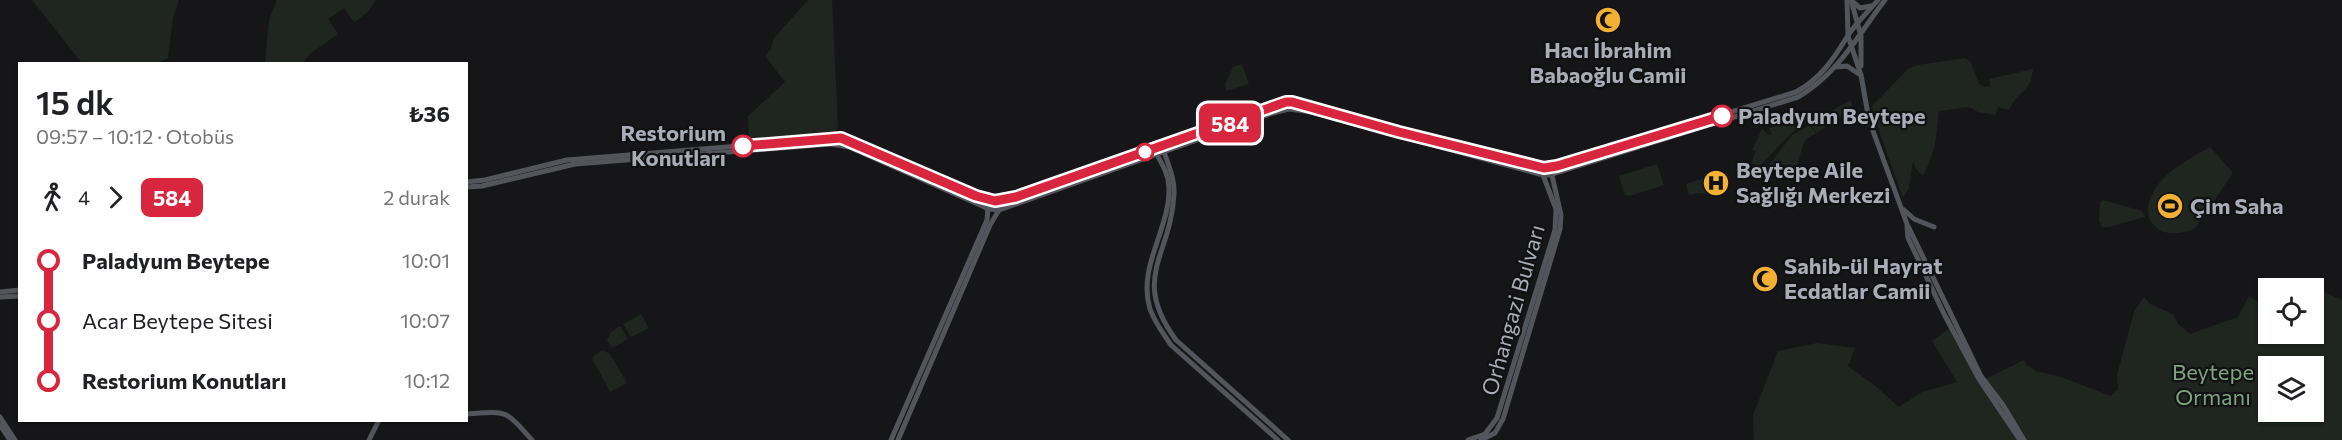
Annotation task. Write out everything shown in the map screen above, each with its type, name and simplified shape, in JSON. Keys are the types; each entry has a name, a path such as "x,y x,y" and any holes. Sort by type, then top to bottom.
{"main road":[{"path":"1850,0 1862,8 1876,2"},
{"path":"1850,0 1861,36 1861,75"},
{"path":"1850,0 1848,36 1861,75 1869,120 1907,224 1908,238 1919,251 1981,376 2022,440"},
{"path":"1286,102 1286,107 1291,109 1312,112 1547,171 1798,97 1835,68 1853,47 1885,0"},
{"path":"1706,123 1796,92 1824,72 1848,36 1876,2"},
{"path":"1867,13 1867,18 1873,17"},
{"path":"1840,49 1846,48 1847,53"},
{"path":"1835,68 1847,66 1861,75"},
{"path":"898,440 913,398 986,222 989,203 1013,198 1067,180 1286,102 1294,102 1547,171"},
{"path":"839,141 988,208 999,210 1273,113 1291,109 1295,106 1294,102"},
{"path":"468,187 567,160 839,141 976,196 995,201 999,205 999,210 990,225 913,398 891,440"},
{"path":"1162,145 1174,186 1174,196 1151,279 1156,306 1176,340 1288,440"},
{"path":"1154,148 1167,176 1168,195 1151,279 1150,307 1158,326 1171,345 1278,440"},
{"name":"Orhangazi Bulvarı","path":"1481,440 1494,433 1499,427 1556,225 1556,209 1547,171"},
{"path":"468,182 511,176"},
{"path":"1900,204 1914,219 1934,227"},
{"path":"1914,243 1944,314 1977,376 2000,406"},
{"path":"0,292 18,290"},
{"path":"0,297 18,296"},
{"name":"Orhangazi Bulvarı","path":"1468,440 1485,434 1495,424 1514,376"},
{"path":"468,414 503,412 512,417 532,440"},
{"path":"0,417 15,440"},
{"path":"369,440 380,422"},
{"path":"0,425 10,440"}],"green space":[{"path":"32,0 179,0 173,18 168,58 159,62 81,62"},
{"path":"277,0 376,0 368,12 354,22 344,8 328,19 338,34 311,53 304,62 265,62 269,20"},
{"path":"808,0 832,0 838,126 834,136 749,145 748,116 785,82 765,56 771,49 774,38"},
{"path":"1965,58 1970,61 1979,84 1985,87 1990,86 1989,79 2033,69 2030,83 2009,110 1998,107 1995,115 1978,112 1969,107 1939,111 1931,159 1923,176 1916,169 1913,161 1909,188 1903,198 1872,106 1908,69 1917,65"},
{"path":"1242,64 1249,84 1226,91 1225,84 1233,67"},
{"path":"1850,100 1853,105 1844,111 1845,114 1816,133 1811,124"},
{"path":"1803,119 1804,124 1759,166 1751,163 1756,151 1752,150 1762,129 1769,135 1772,134 1769,128"},
{"path":"1810,125 1816,134 1807,138 1804,143 1792,180 1766,169 1792,135"},
{"path":"2210,147 2233,173 2195,228 2173,233 2155,227 2148,211 2149,201 2155,189 2173,170"},
{"path":"1657,164 1664,185 1629,196 1625,195 1619,176"},
{"path":"1706,178 1711,185 1715,186 1718,195 1700,193 1689,195 1686,184"},
{"path":"2103,200 2142,211 2145,217 2102,227 2099,221 2100,202"},
{"name":"Beytepe Ormanı","path":"2324,292 2342,300 2342,440 1754,440 1753,415 1778,351 1817,343 1855,348 1848,366 1899,407 1922,392 1957,382 1932,341 1950,328 1979,382 2024,360 2026,365 2036,371 2061,377 2111,396 2118,389 2117,375 2134,312 2144,297 2150,304 2173,314 2178,324 2190,334 2238,317 2249,296 2258,302 2258,344 2324,344"},
{"path":"641,314 649,328 631,337 623,324"},
{"path":"620,326 628,339 612,348 607,340 611,332"},
{"path":"602,350 610,354 627,383 610,392 592,358"}],"bus line":[{"name":"584","path":"743,146 841,138 976,196 995,201 1013,198 1132,158 1162,145 1286,102 1544,168 1551,168 1722,116"}],"place":[{"name":"Hacı İbrahim Babaoğlu Camii","path":"1608,20"},
{"name":"Paladyum Beytepe","path":"1722,116"},
{"name":"Restorium Konutları","path":"743,146"},
{"name":"Beytepe Aile Sağlığı Merkezi","path":"1716,183"},
{"name":"Çim Saha","path":"2170,206"},
{"name":"Sahib-ül Hayrat Ecdatlar Camii","path":"1765,279"}]}
